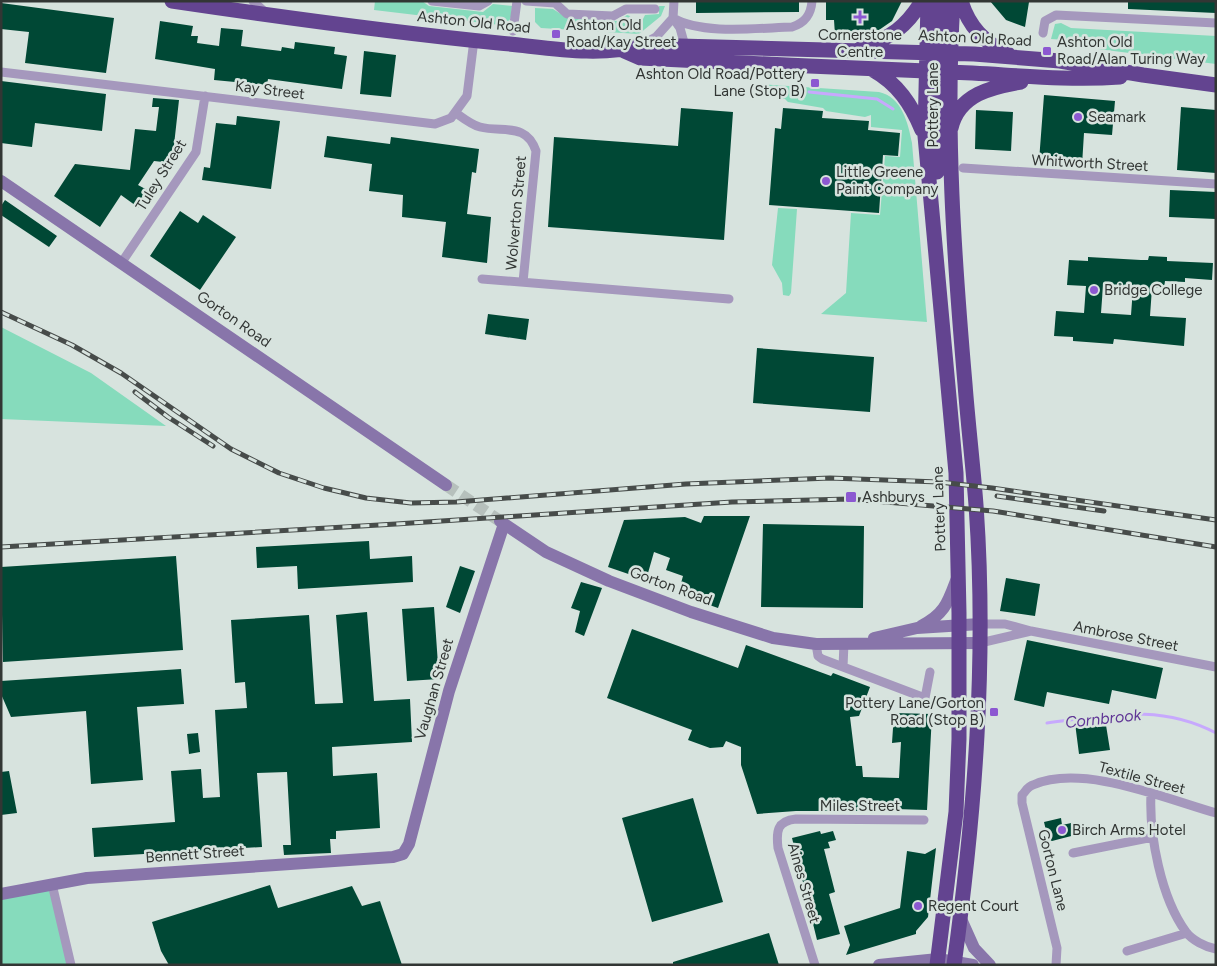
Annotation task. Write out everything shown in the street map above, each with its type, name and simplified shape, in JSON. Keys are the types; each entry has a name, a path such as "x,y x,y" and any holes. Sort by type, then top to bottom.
{"highway":[{"name":"Ashton Old Road","path":"172,1 474,40 589,50 624,50 642,45 938,52 1060,61 1216,85"},
{"path":"846,50 873,44 897,31 906,24 922,1"},
{"path":"928,1 938,52"},
{"path":"938,52 941,1"},
{"path":"938,52 953,1"},
{"path":"961,1 970,24 978,34 999,49 1017,57"},
{"name":"Ashton Old Road","path":"624,50 640,58 1079,80 1143,75"},
{"name":"Pottery Lane","path":"937,962 956,812 959,644 956,473 935,267 925,136 937,72 938,52"},
{"name":"Pottery Lane","path":"938,52 937,72 949,134 956,277 976,506 980,624 978,730 971,828 955,963"},
{"path":"872,70 897,87 912,108 925,136"},
{"path":"937,72 936,142 944,269 946,365"},
{"path":"949,134 955,116 973,96 996,86 1042,78"}],"street":[{"path":"207,6 223,1"},
{"path":"253,1 268,14"},
{"path":"432,1 479,6 488,1"},
{"path":"513,31 517,1"},
{"path":"526,1 555,3 567,14 613,16 626,9 655,9"},
{"path":"674,1 673,18 680,28 685,46"},
{"path":"673,18 685,25 702,28 792,28 804,22 809,16 812,1"},
{"path":"1043,34 1045,21 1056,16 1216,23"},
{"path":"642,45 656,37 673,18"},
{"path":"456,113 466,96 474,40"},
{"name":"Kay Street","path":"1,72 435,124 451,118 456,113"},
{"name":"Tuley Street","path":"122,262 196,152 206,96"},
{"name":"Wolverton Street","path":"456,113 479,127 520,131 532,140 536,151 523,282"},
{"name":"Whitworth Street","path":"963,168 1216,184"},
{"name":"Gorton Road","path":"1,182 122,262 446,485"},
{"name":"Wolverton Street","path":"482,279 729,299"},
{"name":"Gorton Road","path":"502,523 546,552 610,581 682,609 773,638 816,644 980,643"},
{"name":"Vaughan Street","path":"393,858 403,854 409,844 449,691 502,523"},
{"path":"917,628 935,619 947,605 958,574"},
{"name":"Gorton Road","path":"844,644 917,628 980,624"},
{"name":"Ambrose Street","path":"980,624 1005,624 1031,631 1216,667"},
{"name":"Ambrose Street","path":"980,643 1031,631"},
{"path":"816,644 818,656 822,659 925,698 930,672"},
{"path":"843,667 844,644"},
{"name":"Textile Street","path":"1031,785 1054,779 1083,777 1216,813"},
{"name":"Gorton Lane","path":"1031,785 1022,795 1022,803 1057,948 1056,965"},
{"path":"1151,794 1150,816 1153,837 1171,902 1187,933 1196,941 1216,949"},
{"name":"Miles Street","path":"796,820 924,820"},
{"name":"Aines Street","path":"796,820 785,821 777,829 778,848 815,965"},
{"path":"1073,853 1153,837"},
{"name":"Bennett Street","path":"1,894 87,878 393,858"},
{"path":"52,884 71,965"},
{"path":"961,919 974,948 990,965"},
{"path":"1127,952 1187,933"},
{"path":"879,965 937,962 973,965"}],"green space":[{"path":"375,1 422,1 429,6 483,12 493,4 512,6 511,17 508,23 500,25 374,10"},
{"path":"659,6 665,6 661,16 639,34 541,28 535,22 535,8 553,9 567,18 618,21 627,15 630,16 632,23 641,23 645,15 659,14"},
{"path":"1061,23 1071,28 1216,36 1216,64 1090,48 1066,40 1051,39 1055,24"},
{"path":"760,84 879,92 893,99 903,112 912,143 927,322 821,314 846,293 851,213 880,215 885,156 900,157 902,130 871,127 871,115 865,117 826,111 823,108 788,102 785,99 768,95"},
{"path":"778,208 797,209 791,293 789,296 783,295 782,283 772,265"},
{"path":"1,327 91,373 166,426 1,419"},
{"path":"49,887 68,965 1,965 1,896"}],"building":[{"path":"696,1 799,1 799,12 696,13"},
{"name":"Cornerstone Centre","path":"826,1 902,1 892,21 879,30 835,35 834,20 826,20"},
{"path":"990,1 1029,2 1025,27 1006,20"},
{"path":"1128,1 1216,1 1216,13 1128,9"},
{"path":"1,3 114,18 106,73 25,63 29,32 1,29"},
{"path":"160,21 193,26 191,36 198,36 197,43 219,46 221,28 243,30 241,46 281,51 282,47 294,49 295,42 335,47 334,54 347,56 342,89 268,79 267,85 214,80 215,69 155,59"},
{"path":"364,51 396,55 391,97 360,94"},
{"path":"1,81 106,94 102,131 35,123 32,147 1,143"},
{"name":"Seamark","path":"1044,95 1115,101 1112,135 1084,133 1082,165 1039,161"},
{"path":"153,98 179,100 172,163 154,161 138,185 149,191 139,208 121,195 100,227 54,196 75,164 130,170 135,129 156,131 159,107 152,107"},
{"path":"1181,107 1216,110 1216,173 1177,170"},
{"path":"681,108 733,112 724,240 548,227 554,137 678,146"},
{"name":"Little Greene Paint Company","path":"783,108 823,111 822,118 869,121 868,130 900,133 898,156 883,155 879,213 769,205 775,128 781,129"},
{"path":"976,110 1013,112 1011,151 975,149"},
{"path":"237,116 280,121 271,189 202,180 204,167 210,168 216,123 236,125"},
{"path":"327,136 390,144 391,137 479,149 476,173 472,172 467,214 491,217 487,263 442,257 446,222 402,217 403,195 369,191 372,164 324,157"},
{"path":"1170,190 1216,192 1216,219 1169,217"},
{"path":"5,200 57,236 49,247 1,215 1,206"},
{"path":"180,211 198,223 203,215 236,237 200,290 150,256"},
{"path":"1149,256 1167,257 1167,261 1213,263 1212,280 1185,278 1185,282 1165,281 1164,288 1152,288 1150,316 1186,318 1184,346 1114,339 1113,344 1073,341 1073,337 1054,336 1056,311 1084,313 1086,286 1067,285 1069,260 1088,261 1088,257 1148,260","holes":["1103,286 1133,288 1131,315 1101,313"]},
{"path":"488,314 529,319 526,340 485,334"},
{"path":"757,348 874,357 870,412 753,403"},
{"path":"704,516 750,516 718,608 678,594 683,576 666,570 670,558 654,552 646,580 608,567 624,520 685,517 701,523"},
{"path":"763,524 864,526 863,608 761,607"},
{"path":"369,541 370,559 412,556 413,582 298,589 297,566 257,568 256,547"},
{"path":"176,556 183,650 3,662 1,567"},
{"path":"460,566 475,571 460,613 446,607"},
{"path":"1006,578 1040,584 1035,616 1000,611"},
{"path":"581,582 602,588 584,636 575,632 580,611 571,608"},
{"path":"434,607 439,679 407,681 402,609"},
{"path":"367,612 374,701 410,699 412,742 332,747 333,776 377,773 380,828 336,831 336,839 330,839 331,853 284,855 283,845 291,845 287,772 257,773 262,847 94,857 92,828 175,822 171,771 201,769 203,798 220,797 215,710 247,708 245,682 235,683 231,620 309,615 315,704 343,703 336,615"},
{"path":"632,629 738,668 746,645 831,676 833,673 870,687 859,716 850,717 856,766 862,766 863,777 899,778 901,742 892,743 894,713 932,714 927,810 864,808 864,811 796,811 757,814 741,765 741,747 726,741 723,747 710,748 688,740 692,730 607,698"},
{"path":"1027,640 1163,668 1156,699 1112,690 1109,704 1047,692 1044,707 1014,700"},
{"path":"181,669 184,704 137,707 143,780 91,784 86,711 11,717 1,694 1,681"},
{"path":"1105,719 1110,750 1079,754 1075,723"},
{"path":"198,733 200,752 189,754 187,734"},
{"path":"9,771 17,813 1,815 1,772"},
{"path":"693,798 723,902 652,922 622,818"},
{"name":"Birch Arms Hotel","path":"1061,818 1062,825 1076,822 1079,834 1052,841 1048,839 1044,822"},
{"path":"820,831 821,834 833,831 836,840 828,842 830,848 824,849 835,892 829,894 840,934 817,940 792,838"},
{"name":"Regent Court","path":"936,848 928,917 916,931 916,934 846,955 850,945 844,926 900,908 907,851 925,854"},
{"path":"270,885 278,908 352,886 362,906 380,901 402,965 169,965 161,951 152,922"},
{"path":"769,933 779,965 673,965 673,962"}],"waterway":[{"path":"809,92 877,99 893,109"},
{"name":"Cornbrook","path":"1047,723 1112,715 1153,715 1174,718 1216,733"}],"tunnel":[{"path":"446,485 500,521"}],"railway":[{"path":"1,312 72,345 121,373 231,449 279,473 324,488 366,498 411,503 456,502 686,484 830,478 939,482 1216,520"},
{"path":"135,392 168,417 213,446"},
{"path":"997,496 1104,511"},
{"path":"1,547 732,502 850,499 993,511 1216,547"}],"place":[{"name":"Cornerstone Centre","path":"860,17"},
{"name":"Ashton Old Road/Kay Street","path":"556,34"},
{"name":"Ashton Old Road/Alan Turing Way","path":"1047,51"},
{"name":"Ashton Old Road/Pottery Lane (Stop B)","path":"815,83"},
{"name":"Seamark","path":"1078,117"},
{"name":"Little Greene Paint Company","path":"826,181"},
{"name":"Bridge College","path":"1094,290"},
{"name":"Ashburys","path":"851,497"},
{"name":"Pottery Lane/Gorton Road (Stop B)","path":"994,712"},
{"name":"Birch Arms Hotel","path":"1062,830"},
{"name":"Regent Court","path":"918,906"}]}
